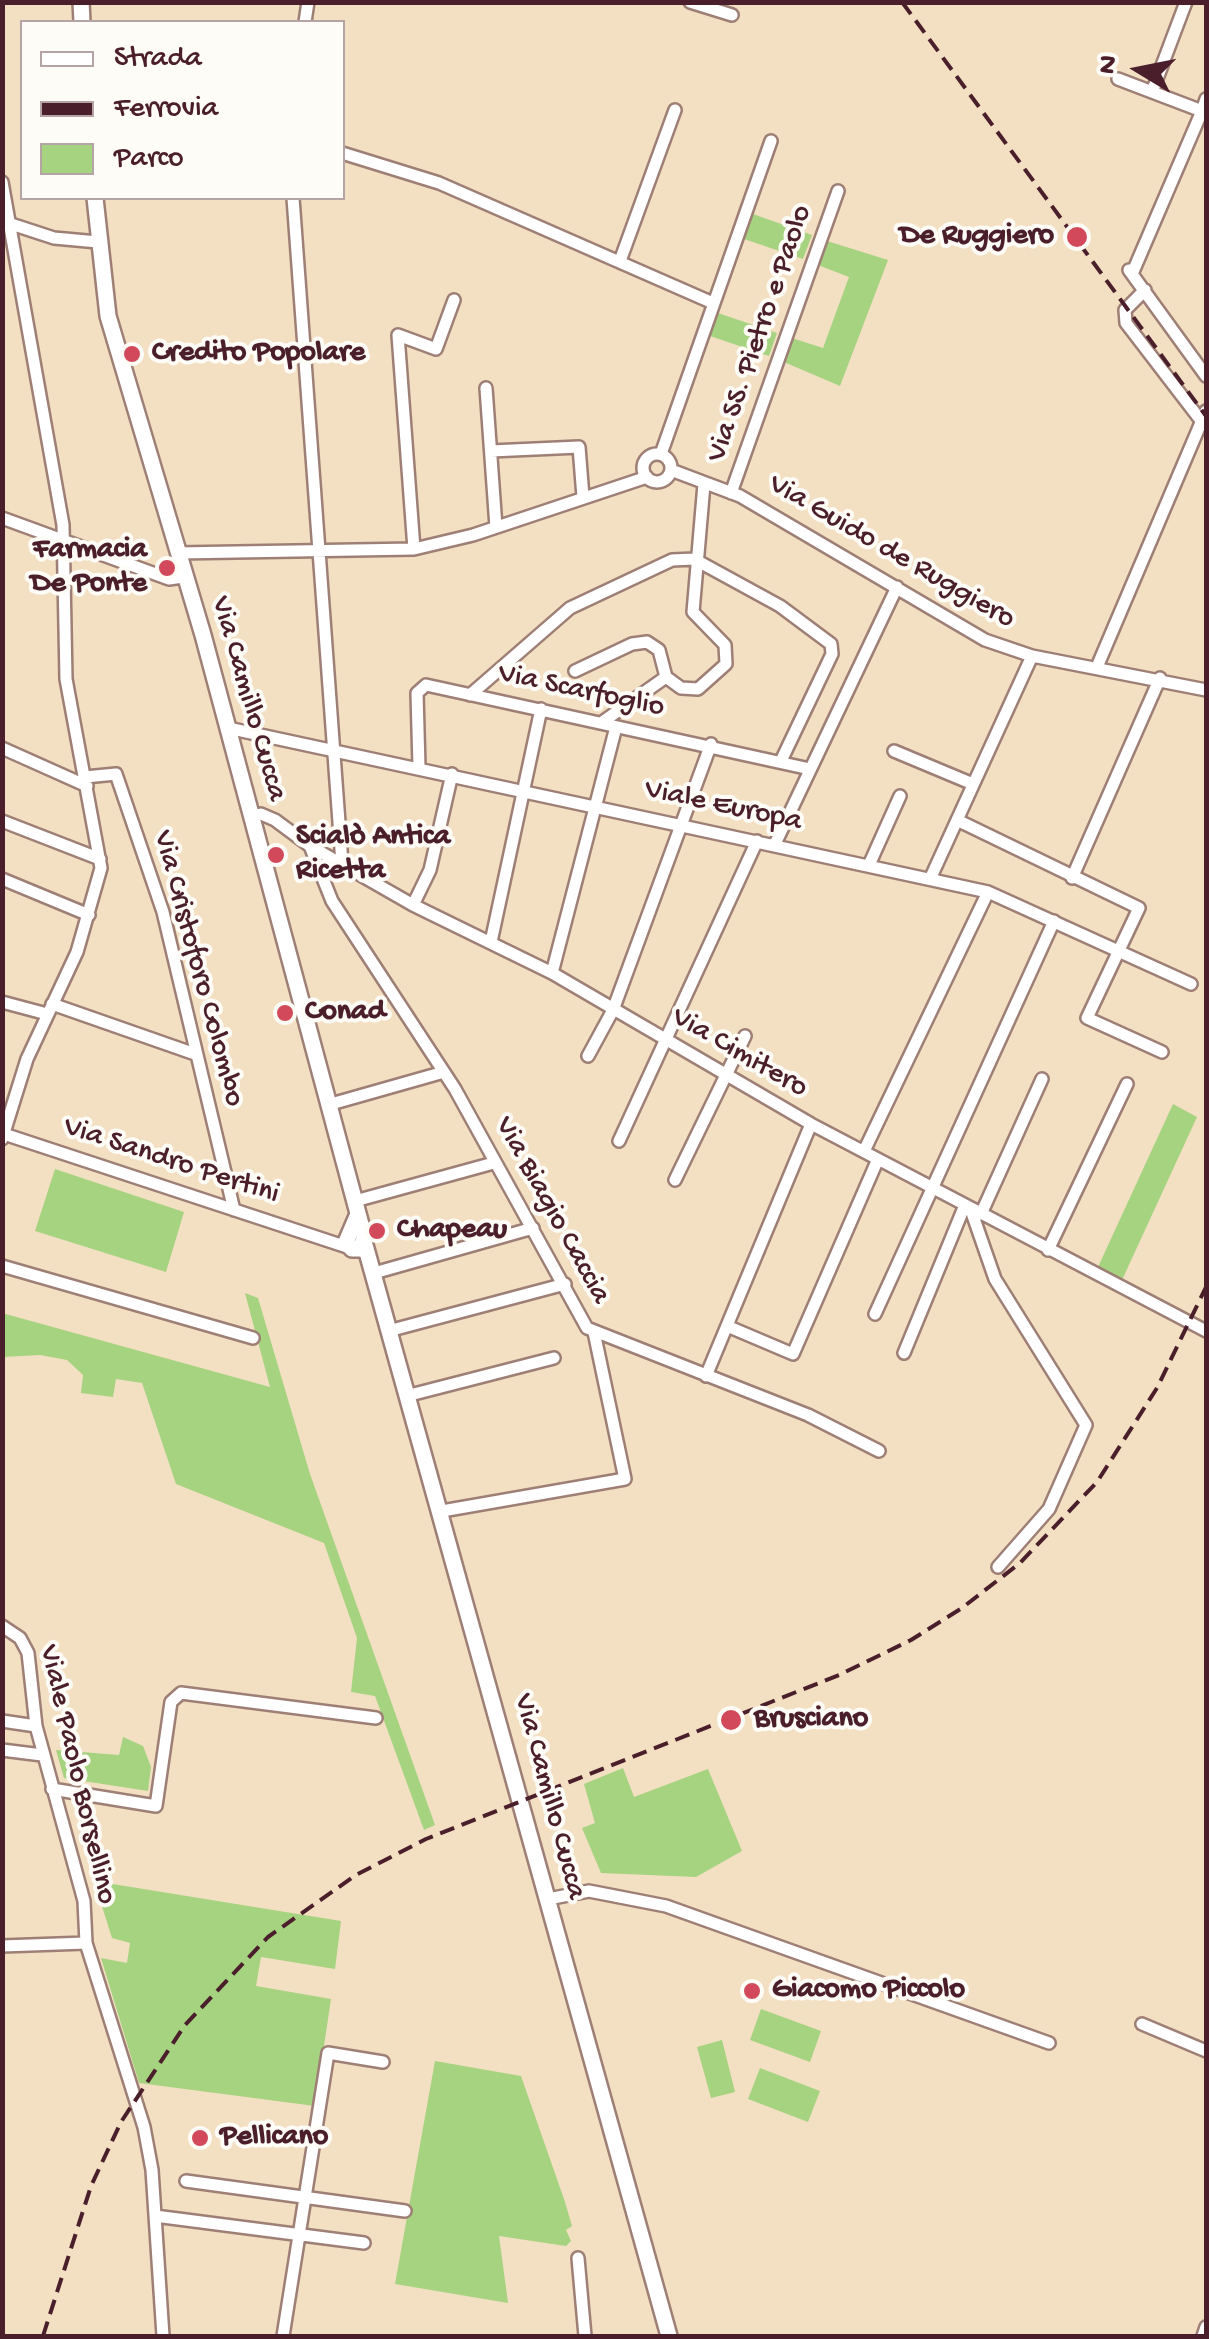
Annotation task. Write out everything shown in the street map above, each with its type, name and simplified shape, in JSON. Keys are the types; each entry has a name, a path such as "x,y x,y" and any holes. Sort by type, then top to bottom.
{"street":[{"path":"690,2 732,16"},
{"path":"1152,92 1186,2"},
{"path":"1118,79 1205,108 1131,272 1206,376"},
{"path":"620,261 674,110"},
{"path":"662,454 770,141"},
{"path":"345,154 408,170 713,303"},
{"path":"2,182 5,222 32,338 63,542 66,679 100,859 89,914 3,1136"},
{"name":"Via SS. Pietro e Paolo","path":"731,493 838,191"},
{"name":"Via Camillo Cucca","path":"96,200 108,316 228,728 331,1104 356,1231 392,1330 669,2336"},
{"path":"293,200 342,863"},
{"path":"5,222 54,238 98,242"},
{"path":"1097,668 1204,417 1126,323 1125,310 1145,290"},
{"path":"414,548 398,335 436,349 454,300"},
{"path":"486,388 496,527"},
{"path":"491,451 579,447 583,497"},
{"path":"178,553 414,548 496,527 647,477 659,482 671,470 662,454"},
{"path":"647,477 645,460 662,454"},
{"name":"Via Guido de Ruggiero","path":"671,470 731,493 985,640 1032,656 1206,690"},
{"path":"575,671 632,644 647,642 659,650 666,677 682,688 698,690 726,664 724,646 693,612 694,559 704,484"},
{"path":"2,518 169,579 184,576"},
{"path":"470,694 570,608 672,560 694,559 780,606 831,644 832,654 781,761"},
{"path":"775,844 897,588"},
{"path":"931,876 1032,656"},
{"path":"601,723 666,677"},
{"path":"1072,878 1160,678"},
{"name":"Via Scarfoglio","path":"419,766 420,687 710,744 810,770"},
{"path":"491,942 541,709"},
{"path":"552,973 616,726"},
{"name":"Viale Europa","path":"228,728 931,876 988,892 1191,984"},
{"path":"588,1056 613,1010 710,744"},
{"path":"2,748 86,781"},
{"path":"894,751 974,784"},
{"name":"Via Cristoforo Colombo","path":"86,781 116,774 163,912 234,1210"},
{"path":"413,905 430,870 452,774"},
{"path":"869,865 900,796"},
{"name":"Via Cimitero","path":"252,816 262,814 274,820 310,846 413,905 552,973 811,1124 1206,1331"},
{"path":"957,820 1139,908 1087,1018 1162,1052"},
{"path":"2,821 100,859"},
{"path":"619,1141 757,841"},
{"name":"Via Biagio Caccia","path":"310,846 339,914 444,1072 594,1332 826,1423 879,1452"},
{"path":"2,879 89,914"},
{"path":"864,1150 988,892"},
{"path":"875,1314 1054,921"},
{"path":"2,1002 50,1009 195,1054"},
{"path":"675,1180 745,1036"},
{"path":"331,1104 444,1072"},
{"path":"904,1353 972,1210 1042,1079"},
{"path":"1048,1250 1127,1084"},
{"path":"706,1376 811,1124"},
{"name":"Via Sandro Pertini","path":"3,1136 323,1237 356,1231 490,1164"},
{"path":"726,1326 793,1354 878,1158"},
{"path":"972,1210 995,1279 1086,1425 1049,1509 998,1567"},
{"path":"374,1273 533,1228"},
{"path":"2,1266 253,1338"},
{"path":"392,1330 565,1284"},
{"path":"442,1511 625,1479 594,1332"},
{"path":"410,1395 554,1358"},
{"name":"Viale Paolo Borsellino","path":"2,1626 20,1638 28,1654 42,1756 84,1901 86,1943 144,2127 163,2336"},
{"path":"52,1789 156,1806 171,1702 181,1694 376,1718"},
{"path":"2,1721 36,1726"},
{"path":"2,1750 42,1756"},
{"path":"548,1899 589,1891 666,1906 1049,2043"},
{"path":"2,1946 86,1943"},
{"path":"1142,2024 1206,2051"},
{"path":"284,2336 328,2053 383,2062"},
{"path":"186,2181 404,2211"},
{"path":"155,2216 364,2243"},
{"path":"578,2258 585,2336"},
{"path":"1202,2336 1206,2327"}],"green space":[{"path":"753,214 812,235 803,259 744,239"},
{"path":"827,241 888,260 840,386 784,362 792,338 823,348 849,277 818,265"},
{"path":"718,313 777,333 769,356 710,336"},
{"path":"1173,1104 1197,1117 1122,1280 1098,1267"},
{"path":"55,1169 184,1212 166,1272 35,1231"},
{"path":"245,1293 258,1298 310,1474 435,1825 424,1830 375,1696 351,1692 357,1638 324,1543 176,1484 142,1383 116,1379 113,1397 81,1393 83,1375 67,1360 40,1355 3,1357 2,1313 270,1387"},
{"path":"123,1737 143,1746 151,1767 148,1791 64,1778 56,1750 119,1755"},
{"path":"623,1768 634,1797 708,1769 742,1851 696,1877 601,1873 582,1828 595,1823 584,1784"},
{"path":"94,1881 341,1921 335,1969 261,1957 256,1986 331,1999 315,2106 139,2083 101,1958 127,1963 130,1943 112,1938"},
{"path":"761,2009 821,2031 810,2062 750,2040"},
{"path":"722,2040 735,2092 711,2098 697,2047"},
{"path":"435,2061 521,2076 565,2202 572,2226 566,2230 571,2241 566,2246 499,2236 508,2303 395,2284"},
{"path":"760,2068 820,2091 808,2122 748,2099"}],"railway":[{"path":"902,2 1206,416"},
{"path":"43,2336 91,2186 121,2122 185,2025 268,1937 356,1875 426,1839 839,1675 911,1640 962,1608 1020,1563 1097,1482 1157,1388 1206,1287"}],"place":[{"name":"De Ruggiero","path":"1077,237"},
{"name":"Credito Popolare","path":"132,354"},
{"name":"Farmacia De Ponte","path":"167,568"},
{"name":"Scialò Antica Ricetta","path":"276,855"},
{"name":"Conad","path":"285,1013"},
{"name":"Chapeau","path":"377,1231"},
{"name":"Brusciano","path":"731,1720"},
{"name":"Giacomo Piccolo","path":"752,1991"},
{"name":"Pellicano","path":"200,2138"}]}
